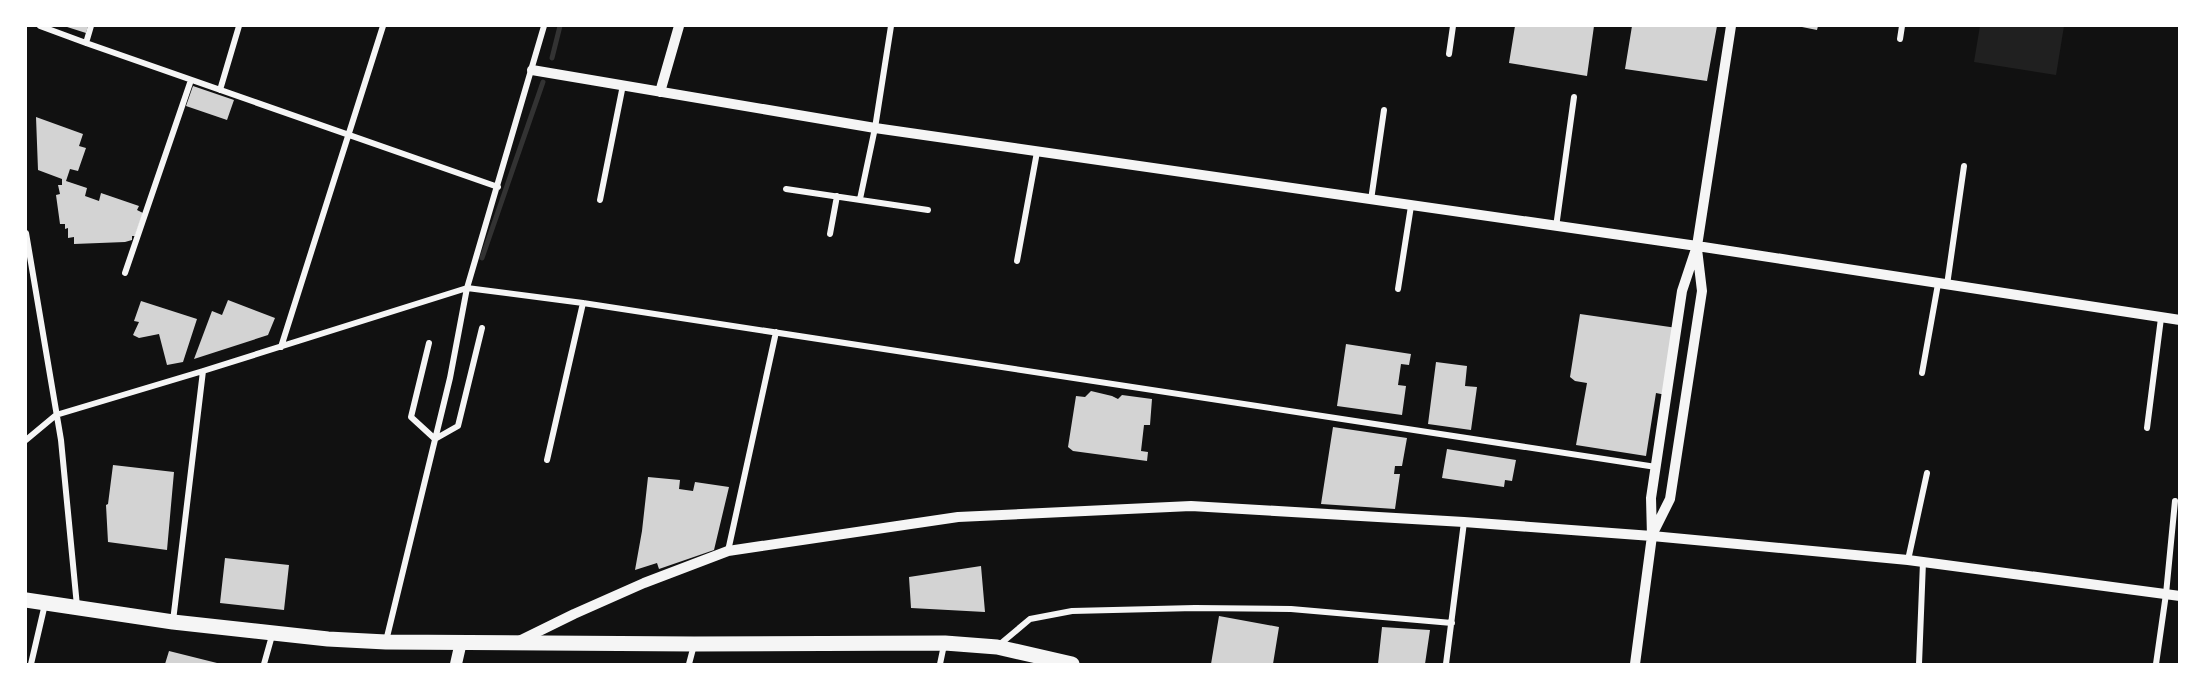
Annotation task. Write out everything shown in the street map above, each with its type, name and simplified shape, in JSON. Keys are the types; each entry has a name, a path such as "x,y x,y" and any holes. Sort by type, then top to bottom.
{"main road":[{"path":"26,600 173,622 328,639 386,642 694,644 945,643 997,647 1065,664"},
{"path":"456,664 461,642"}],"street":[{"path":"40,26 498,187"},
{"path":"86,43 91,26"},
{"path":"220,90 239,26"},
{"path":"281,346 383,26"},
{"path":"386,642 450,378 467,288 544,26"},
{"path":"660,92 679,26"},
{"path":"861,199 891,26"},
{"path":"1449,54 1453,26"},
{"path":"1635,664 1652,536 1651,498 1682,291 1697,246 1731,26"},
{"path":"1900,39 1902,26"},
{"path":"532,70 875,128 1697,246 2180,320"},
{"path":"124,273 191,80"},
{"path":"600,200 622,85"},
{"path":"1556,227 1574,97"},
{"path":"1371,200 1384,110"},
{"path":"1017,261 1037,152"},
{"path":"1922,373 1942,285 1964,166"},
{"path":"786,189 928,210"},
{"path":"830,234 837,196"},
{"path":"1398,289 1411,206"},
{"path":"26,233 61,440 78,608"},
{"path":"1652,536 1670,500 1702,291 1697,246"},
{"path":"26,440 56,415 467,288 776,332 1656,467"},
{"path":"547,460 582,303"},
{"path":"2147,428 2161,318"},
{"path":"435,439 458,426 482,328"},
{"path":"728,551 776,332"},
{"path":"429,343 411,417 435,439"},
{"path":"173,622 203,371"},
{"path":"1908,560 1927,473"},
{"path":"2156,664 2166,594 2175,501"},
{"path":"516,642 624,592 728,551 958,517 1179,507 1464,522 1652,536 1908,560 2180,596"},
{"path":"1446,664 1464,522"},
{"path":"1919,664 1923,562"},
{"path":"31,664 45,603"},
{"path":"997,647 1030,619 1072,611 1196,608 1291,609 1452,623"},
{"path":"264,664 273,632"},
{"path":"940,664 945,643"},
{"path":"689,664 694,644"}],"shaded area":[{"path":"1980,26 2064,26 2056,75 1974,62"}],"building":[{"path":"64,26 88,26 86,33"},
{"path":"1515,26 1594,26 1587,76 1509,63"},
{"path":"1632,26 1717,26 1707,81 1625,69"},
{"path":"1797,26 1818,26 1817,30"},
{"path":"193,86 234,100 227,120 186,106"},
{"path":"36,117 83,134 79,146 86,148 78,171 70,169 66,181 87,188 85,196 99,201 101,193 139,206 137,210 143,213 132,240 74,244 74,237 68,238 68,228 65,229 65,224 60,224 56,195 60,194 58,185 62,185 62,179 38,170"},
{"path":"228,300 275,318 268,335 194,359 212,311 222,315"},
{"path":"141,301 197,319 183,362 167,365 159,334 139,338 133,335 139,322 134,321"},
{"path":"1580,314 1677,328 1666,395 1656,393 1646,456 1576,445 1587,383 1575,381 1570,377"},
{"path":"1346,344 1411,354 1409,365 1401,364 1398,385 1406,386 1402,415 1337,406"},
{"path":"1436,362 1467,366 1465,386 1477,387 1471,430 1428,424"},
{"path":"1091,391 1118,399 1122,395 1152,399 1150,425 1144,425 1141,451 1148,452 1147,461 1073,451 1068,447 1076,396 1085,397"},
{"path":"1333,427 1407,438 1402,466 1395,466 1394,474 1400,474 1395,509 1321,504"},
{"path":"1447,449 1516,460 1512,481 1505,480 1504,487 1442,478"},
{"path":"113,465 174,472 167,550 108,542 106,505"},
{"path":"648,477 680,480 679,489 693,491 695,482 729,487 714,550 659,569 657,563 635,570"},
{"path":"225,558 289,565 284,610 220,603"},
{"path":"981,566 985,612 911,608 909,577"},
{"path":"1219,616 1279,627 1273,664 1211,664"},
{"path":"1382,627 1430,630 1425,664 1378,664"},
{"path":"169,651 221,664 165,664"}],"waterway":[{"path":"552,58 560,26"},
{"path":"482,258 543,82"}]}
